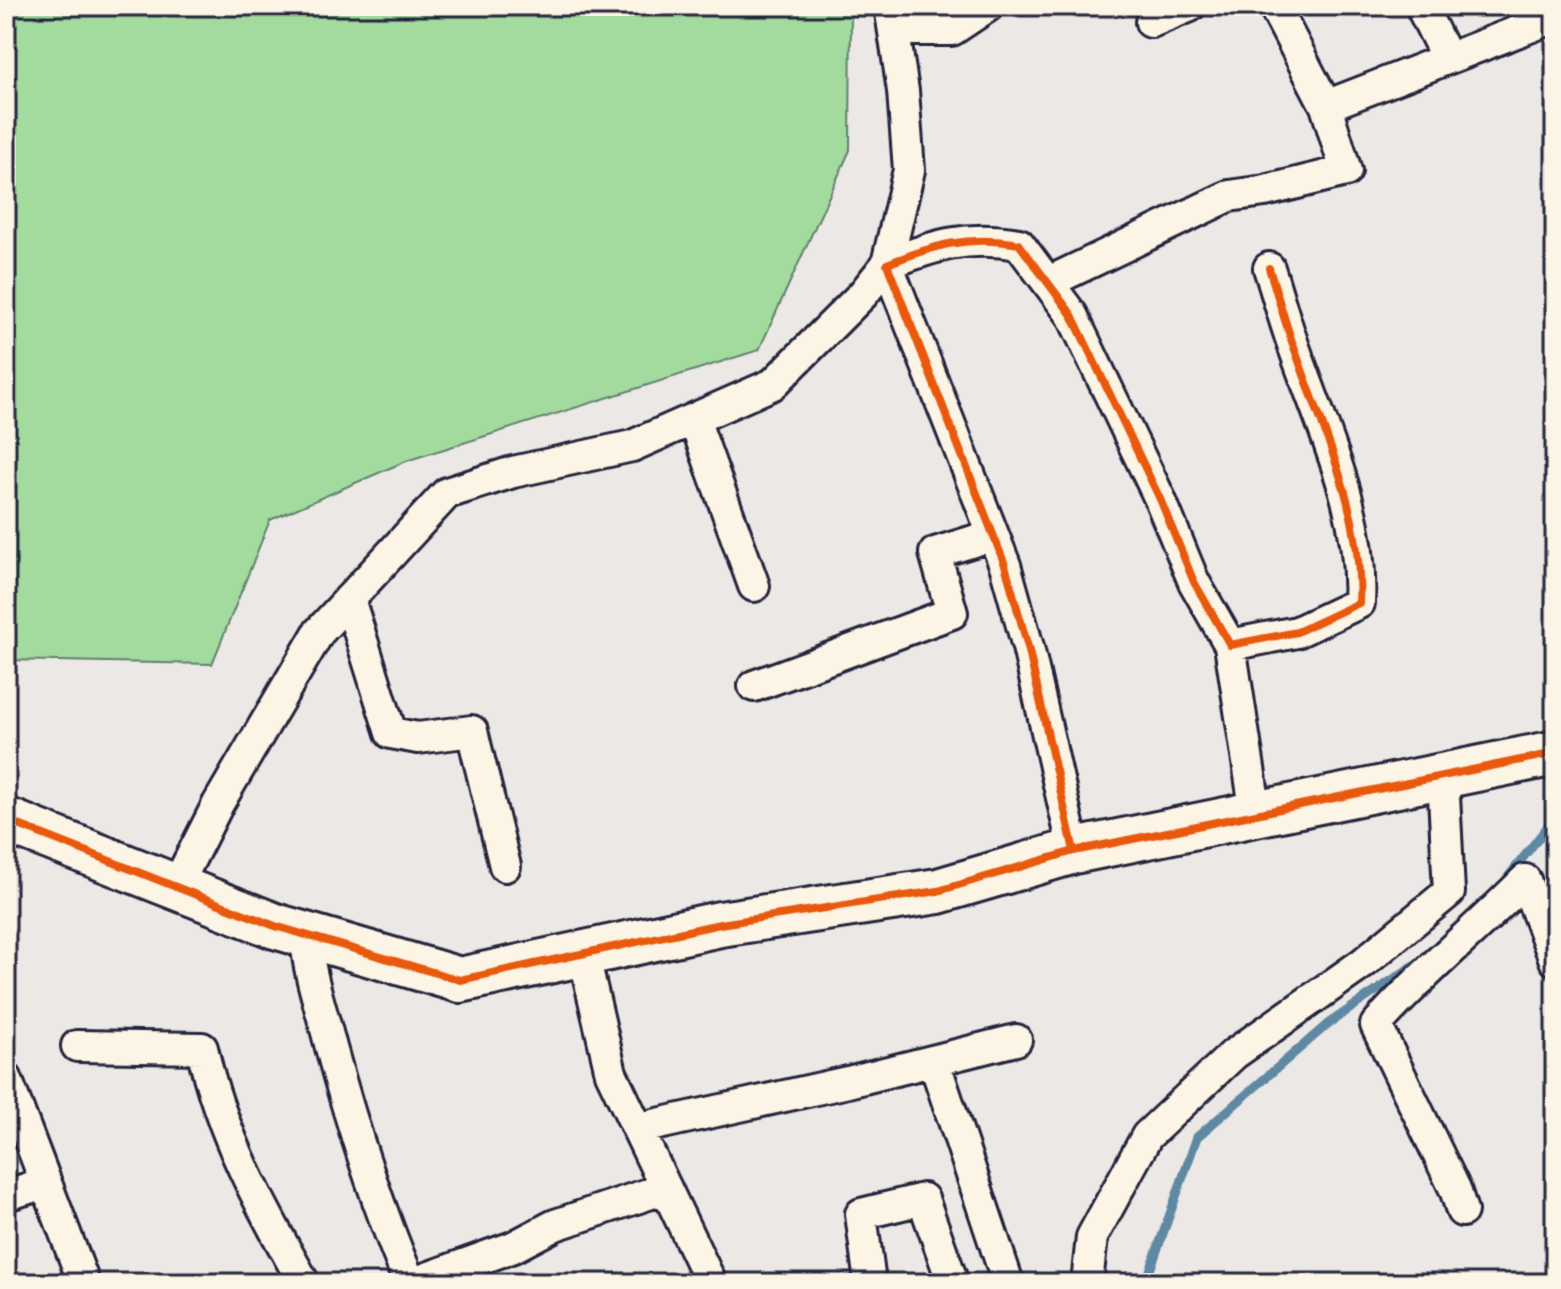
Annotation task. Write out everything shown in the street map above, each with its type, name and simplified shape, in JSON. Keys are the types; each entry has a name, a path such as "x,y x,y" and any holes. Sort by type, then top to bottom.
{"street":[{"path":"988,6 952,30 892,18 909,170 887,264 993,535 1028,647 1074,851"},
{"path":"1151,22 1190,6"},
{"path":"1049,282 1162,225 1229,196 1346,171 1326,106 1274,6"},
{"path":"1421,6 1447,58"},
{"path":"1326,106 1555,17"},
{"path":"176,887 218,804 319,632 447,493 513,472 632,446 773,384 816,344 887,264 940,243 987,238 1019,244 1072,315 1160,499 1194,582 1230,645 1256,814"},
{"path":"1230,645 1297,632 1359,603 1361,565 1354,526 1331,443 1294,349 1269,268"},
{"path":"694,419 754,586"},
{"path":"754,686 952,613 935,553 993,535"},
{"path":"349,599 391,733 418,738 472,731 505,866"},
{"path":"6,820 306,936 460,980 720,924 938,891 1074,851 1555,753"},
{"path":"1087,1283 1092,1237 1147,1136 1234,1054 1362,964 1449,892 1443,776"},
{"path":"1462,1211 1455,1189 1376,1025 1424,973 1465,941 1525,880 1555,960"},
{"path":"306,936 314,994 348,1116 394,1249 412,1283 513,1247 567,1220 666,1188"},
{"path":"583,952 611,1073 640,1128 711,1283"},
{"path":"640,1128 1016,1040"},
{"path":"77,1046 202,1048 213,1096 237,1159 304,1283"},
{"path":"934,1061 1008,1283"},
{"path":"6,1078 84,1283"},
{"path":"6,1195 46,1183"},
{"path":"870,1283 861,1214 923,1199 953,1283"}],"green space":[{"path":"6,6 851,6 850,150 759,350 406,461 270,520 212,664 6,660"}],"waterway":[{"path":"1508,877 1555,817"},
{"path":"1151,1283 1148,1276 1197,1137 1329,1023 1420,961"}],"cycle path":[{"path":"1074,851 1028,647 1005,565 887,264 967,241 1019,244 1072,315 1160,499 1194,582 1230,645 1297,632 1359,603 1359,570 1349,506 1269,268"},
{"path":"6,820 275,926 460,980 720,924 938,891 1074,851 1555,753"}]}
